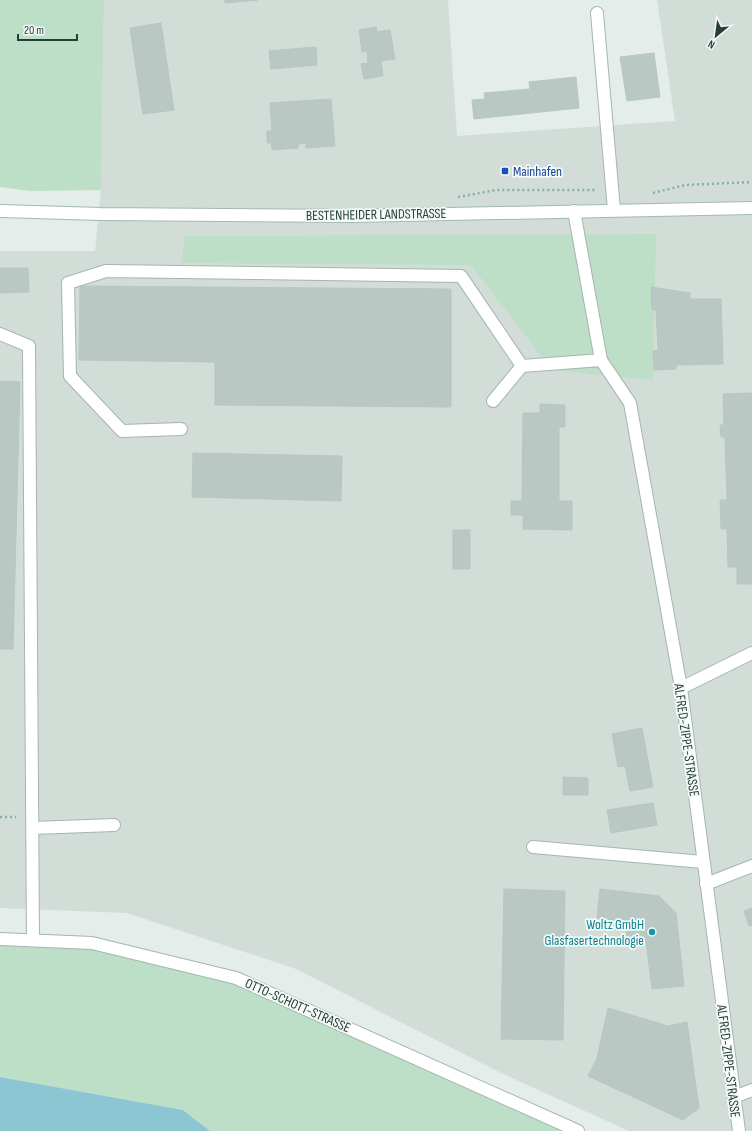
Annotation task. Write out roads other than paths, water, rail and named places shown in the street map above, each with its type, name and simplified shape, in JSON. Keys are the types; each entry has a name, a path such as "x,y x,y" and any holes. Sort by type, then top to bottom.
{"street":[{"path":"597,13 614,210"},
{"name":"BESTENHEIDER LANDSTRASSE","path":"0,211 100,214 347,216 752,208"},
{"path":"493,401 522,366 601,360 574,211"},
{"path":"181,429 122,431 70,376 68,283 106,271 461,276 522,366"},
{"path":"0,334 29,346 34,940"},
{"name":"ALFRED-ZIPPE-STRASSE","path":"601,360 630,403 680,688 738,1131"},
{"path":"680,688 752,653"},
{"path":"33,828 114,825"},
{"path":"533,847 703,862"},
{"path":"706,884 752,866"},
{"name":"OTTO-SCHOTT-STRASSE","path":"0,939 92,943 236,978 578,1131"},
{"path":"734,1097 752,1090"}],"water":[{"path":"0,1077 183,1110 210,1131 0,1131"}],"place":[{"name":"Mainhafen","path":"505,171"},
{"name":"Woltz GmbH Glasfasertechnologie","path":"652,932"}]}
